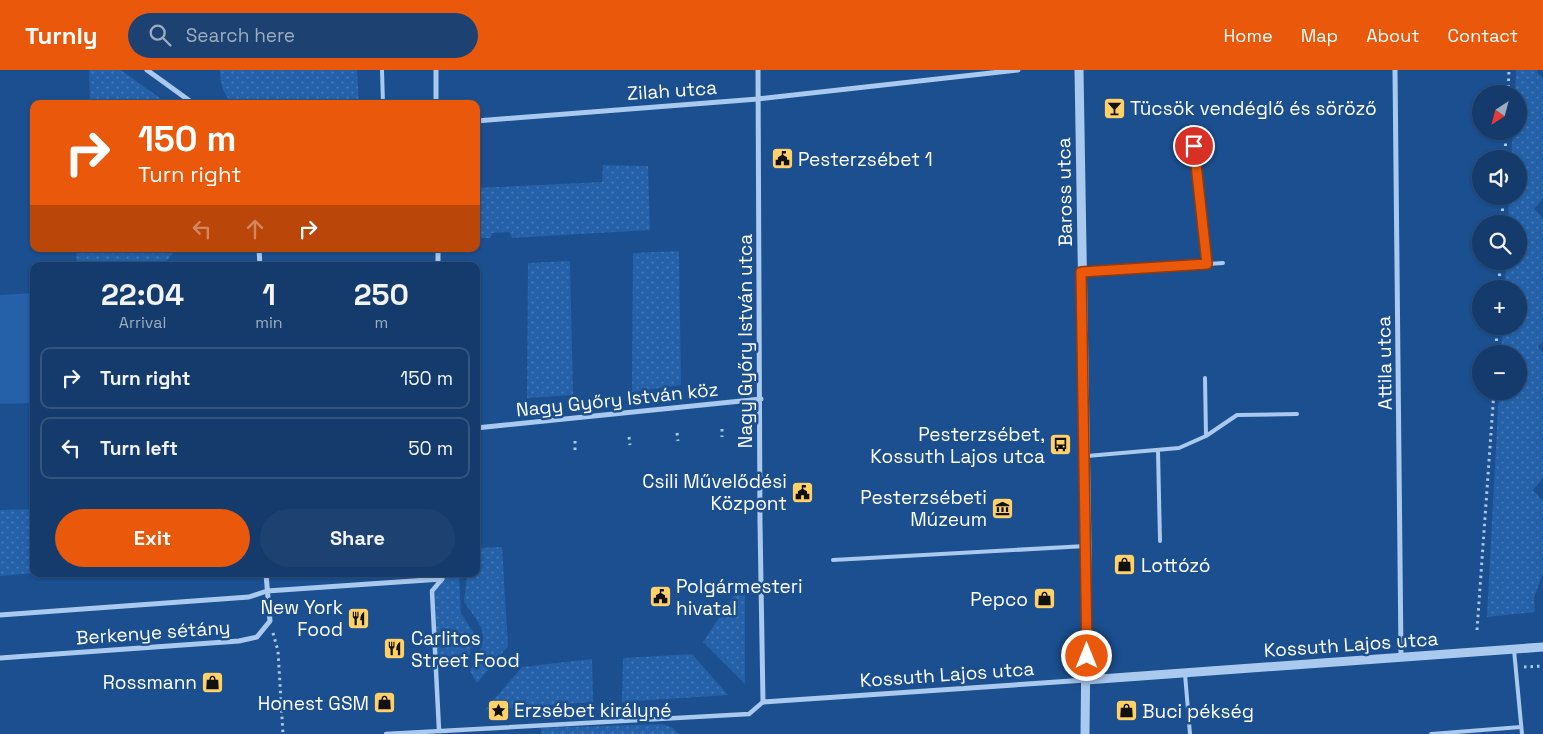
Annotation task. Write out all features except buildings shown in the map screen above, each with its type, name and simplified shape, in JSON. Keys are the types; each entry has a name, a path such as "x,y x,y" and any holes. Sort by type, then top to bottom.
{"street":[{"path":"147,70 188,100"},
{"path":"436,70 436,100"},
{"name":"Nagy Győry István utca","path":"758,70 764,702"},
{"name":"Zilah utca","path":"480,121 758,99 1018,70"},
{"name":"Baross utca","path":"1079,70 1087,546 1085,734"},
{"name":"Attila utca","path":"1395,70 1401,656"},
{"name":"Nagy Győry István köz","path":"480,428 761,399"},
{"path":"266,577 270,620"},
{"path":"267,590 430,577"},
{"path":"439,730 432,592 441,577"},
{"name":"Berkenye sétány","path":"0,615 249,597 267,590"},
{"name":"Berkenye sétány","path":"0,658 239,642 258,637 270,620"},
{"name":"Kossuth Lajos utca","path":"386,734 749,714 764,702 1543,646"}],"lane":[{"path":"382,70 383,100"},
{"path":"1192,127 1207,264"},
{"path":"1081,272 1224,263"},
{"path":"1205,378 1206,436"},
{"path":"1085,456 1179,448 1206,436 1237,415 1297,414"},
{"path":"1158,451 1160,541"},
{"path":"833,560 1087,546"},
{"path":"1514,648 1522,734"},
{"path":"1185,672 1190,734"},
{"path":"1431,734 1521,727"}],"path":[{"path":"1508,85 1509,70"},
{"path":"1477,630 1493,400"},
{"path":"722,429 722,437"},
{"path":"677,433 678,441"},
{"path":"629,437 630,445"},
{"path":"575,441 575,450"},
{"path":"270,620 278,651 283,734"},
{"path":"1516,668 1543,666"}],"shaded area":[{"path":"89,70 121,70 162,100 90,100"},
{"path":"220,70 357,70 359,100 230,100 223,88"},
{"path":"1516,70 1538,70 1536,72 1543,78 1543,199 1534,209 1543,218 1543,341 1538,347 1543,353 1543,478 1533,490 1543,501 1543,572 1534,598 1535,612 1487,617 1499,400 1527,400 1527,345 1502,345 1502,335 1527,335 1527,280 1505,280 1506,270 1527,270 1527,215 1508,215 1509,205 1527,205 1527,150 1512,150 1512,140 1528,140 1528,85 1515,85"},
{"path":"603,165 648,166 650,230 512,238 509,232 492,233 491,238 480,238 480,188 602,182"},
{"path":"679,251 681,385 632,392 633,253"},
{"path":"76,252 174,252 166,262 77,262"},
{"path":"570,261 573,395 527,398 528,263"},
{"path":"30,293 30,403 0,404 0,295"},
{"path":"30,509 30,573 0,576 0,510"},
{"path":"502,547 508,646 477,683 470,671 483,642 483,635 478,622 464,602 467,577 480,577 480,548"},
{"path":"444,577 459,577 461,613 473,632 470,654 456,663 436,663 432,591"},
{"path":"745,579 745,684 703,642"},
{"path":"692,654 728,695 622,702 623,658"},
{"path":"592,659 593,702 485,710 522,667"},
{"path":"662,724 673,728 678,734 542,734 541,728"}],"place":[{"name":"Tücsök vendéglő és söröző","path":"1114,108"},
{"name":"Pesterzsébet 1","path":"782,159"},
{"name":"Pesterzsébet, Kossuth Lajos utca","path":"1061,445"},
{"name":"Csili Művelődési Központ","path":"803,492"},
{"name":"Pesterzsébeti Múzeum","path":"1003,508"},
{"name":"Lottózó","path":"1125,565"},
{"name":"Polgármesteri hivatal","path":"660,597"},
{"name":"Pepco","path":"1044,599"},
{"name":"New York Food","path":"359,618"},
{"name":"Carlitos Street Food","path":"395,649"},
{"name":"Rossmann","path":"213,682"},
{"name":"Honest GSM","path":"385,703"},
{"name":"Erzsébet királyné","path":"498,710"},
{"name":"Buci pékség","path":"1126,711"}],"route":[{"path":"1087,656 1081,272 1207,264 1194,146"}]}
